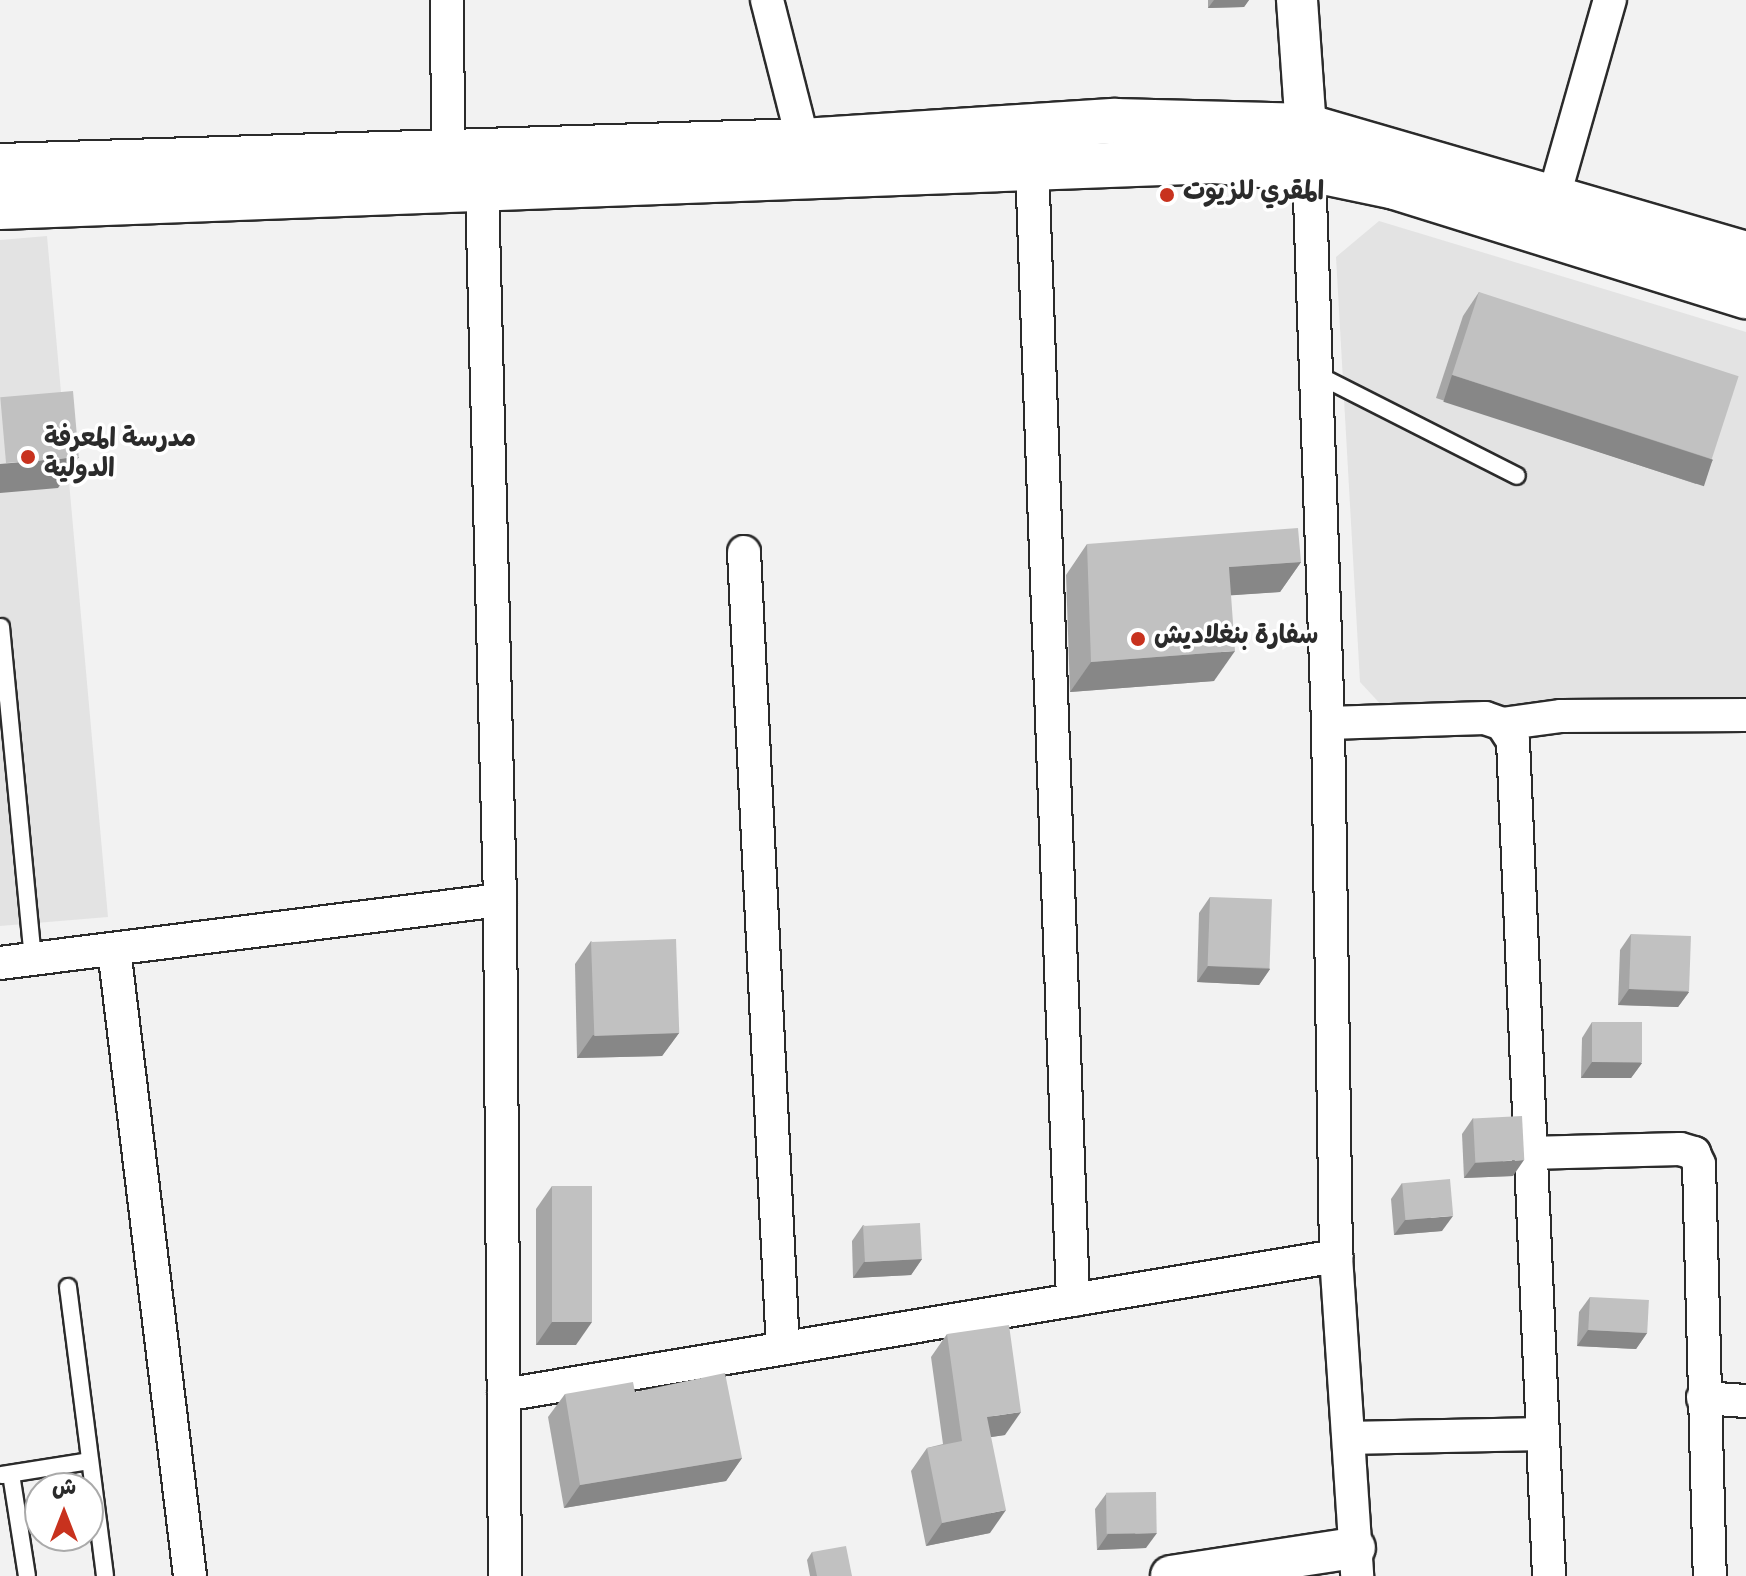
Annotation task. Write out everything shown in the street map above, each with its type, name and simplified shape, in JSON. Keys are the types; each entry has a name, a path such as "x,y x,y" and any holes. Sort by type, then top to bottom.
{"main road":[{"path":"0,166 448,155 803,141 1115,121 1307,147 1554,196 1746,254"},
{"path":"0,207 1032,165 1215,161 1307,147 1395,187 1746,296"}],"street":[{"path":"447,0 448,155"},
{"path":"767,0 803,141"},
{"path":"1171,1576 1356,1562 1336,1256 1328,723 1307,147 1297,0"},
{"path":"1554,196 1610,0"},
{"path":"1032,165 1073,1300"},
{"path":"482,188 500,900 505,1576"},
{"path":"744,552 783,1348"},
{"path":"1328,723 1485,718 1502,724 1561,716 1746,715"},
{"path":"1502,724 1515,759 1540,1434 1549,1576"},
{"path":"0,963 500,900"},
{"path":"114,949 190,1576"},
{"path":"1529,1153 1694,1153 1710,1576"},
{"path":"504,1395 1336,1256"},
{"path":"1703,1398 1746,1401"},
{"path":"1349,1438 1540,1434"}],"lane":[{"path":"1316,374 1517,476"},
{"path":"1,627 33,959"},
{"path":"68,1287 105,1576"},
{"path":"27,1576 5,1475 89,1461"}],"shaded area":[{"path":"1379,221 1746,332 1746,705 1385,709 1360,682 1336,257"},
{"path":"47,236 108,917 0,926 0,240"}],"building":[{"path":"1479,292 1739,376 1712,459 1452,375"},
{"path":"73,391 79,457 6,463 0,397"},
{"name":"سفارة بنغلاديش","path":"1298,528 1301,562 1229,567 1235,651 1091,662 1087,544"},
{"path":"1210,897 1272,899 1270,968 1208,966"},
{"path":"1631,934 1691,936 1689,991 1629,989"},
{"path":"676,939 679,1033 594,1036 591,942"},
{"path":"1592,1022 1642,1022 1642,1062 1592,1062"},
{"path":"1522,1116 1524,1160 1475,1163 1473,1119"},
{"path":"1450,1179 1453,1216 1405,1220 1402,1183"},
{"path":"552,1186 592,1186 592,1322 552,1322"},
{"path":"920,1223 922,1259 865,1262 863,1226"},
{"path":"1590,1297 1649,1300 1647,1333 1588,1330"},
{"path":"1009,1325 1021,1412 987,1417 1006,1510 942,1523 927,1448 962,1441 947,1334"},
{"path":"725,1373 742,1458 580,1485 565,1394 633,1382 635,1392"},
{"path":"1156,1492 1157,1533 1107,1534 1106,1493"},
{"path":"846,1546 852,1576 817,1576 812,1552"}],"place":[{"name":"المقري للزيوت","path":"1167,195"},
{"name":"مدرسة المعرفة الدولية","path":"28,457"},
{"name":"سفارة بنغلاديش","path":"1138,639"}]}
